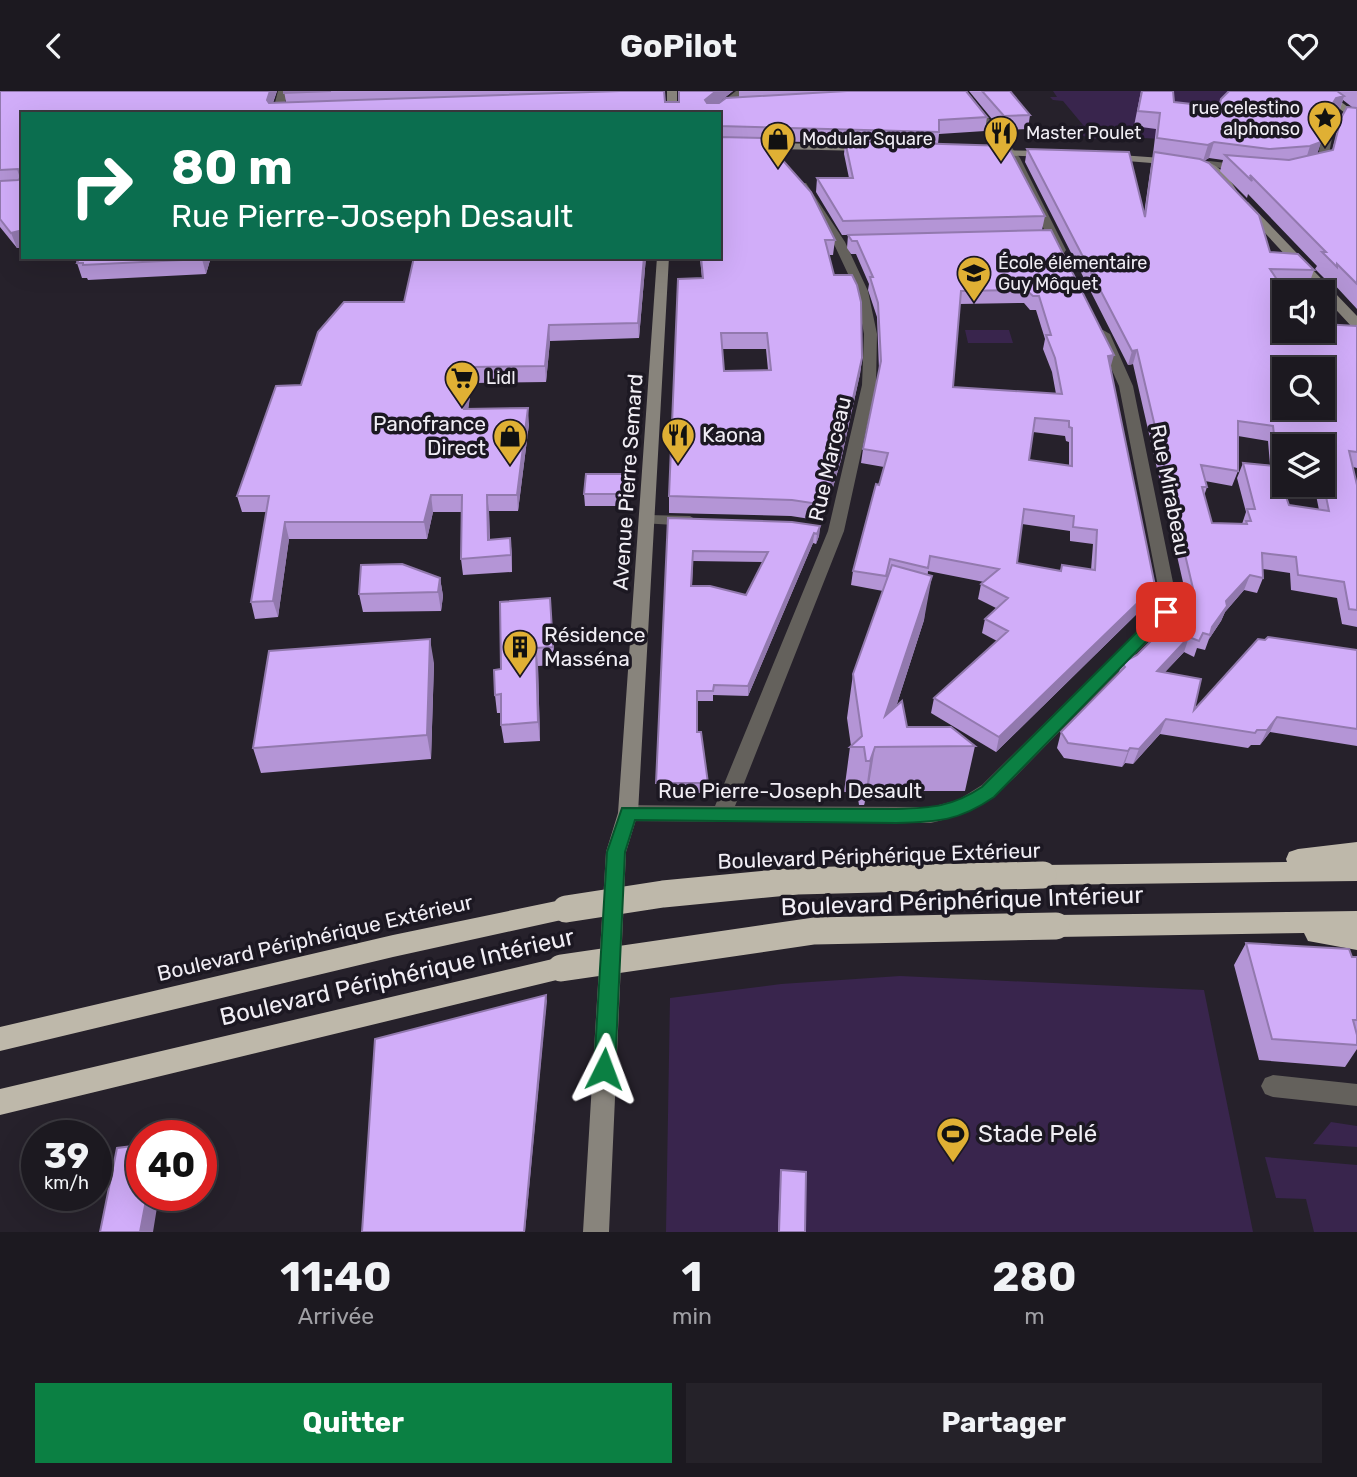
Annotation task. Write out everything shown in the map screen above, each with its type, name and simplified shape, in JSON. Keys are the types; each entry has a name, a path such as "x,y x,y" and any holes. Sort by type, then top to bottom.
{"highway":[{"path":"1198,871 1357,852"},
{"name":"Boulevard Périphérique Extérieur","path":"0,1039 483,926 566,909 663,894 797,881 1198,871 1357,871"},
{"path":"1250,922 1357,939"},
{"name":"Boulevard Périphérique Intérieur","path":"0,1102 377,1010 574,966 814,932 1357,922"}],"street":[{"path":"281,112 283,91"},
{"path":"715,112 742,91"},
{"path":"1321,91 1355,117"},
{"path":"959,92 1015,158 1048,236 1067,265"},
{"path":"660,98 672,94 672,112"},
{"path":"723,106 737,107"},
{"path":"1296,169 1307,169 1323,162 1328,126 1336,117 1355,117"},
{"path":"721,145 886,148"},
{"name":"Rue Marceau","path":"722,813 830,530 869,385 866,307 838,242 817,204 767,146"},
{"path":"973,151 1061,155"},
{"path":"1089,156 1182,159 1261,171"},
{"path":"1141,158 1200,166 1211,171 1357,324"},
{"path":"1209,164 1223,174 1231,191"},
{"path":"838,242 861,242"},
{"name":"Avenue Pierre Semard","path":"596,1232 616,852 628,803 663,259"},
{"name":"Rue Mirabeau","path":"988,792 1164,615 1169,603 1126,386 1098,324"},
{"path":"648,520 700,522"},
{"name":"Rue Pierre-Joseph Desault","path":"628,803 722,813 931,815 965,808 988,792"},
{"path":"1273,1086 1357,1095"}],"shaded area":[{"path":"1053,91 1235,91 1228,104 1211,109 1193,141 1095,135 1096,139 1083,136 1075,126 1083,125 1063,101 1050,97 1057,97"},
{"path":"965,330 1009,330 1013,343 968,343"},
{"name":"Stade Pelé","path":"900,976 1204,990 1253,1232 666,1232 670,998 781,984"},
{"path":"1331,1122 1357,1126 1357,1147 1313,1144"},
{"path":"1265,1157 1357,1165 1357,1232 1314,1232 1306,1199 1276,1198"}],"building":[{"path":"0,91 270,91 267,100 269,103 620,91 664,91 665,102 679,102 679,91 716,91 705,100 707,103 719,103 726,98 847,91 966,91 987,117 939,120 939,132 721,126 721,112 21,112 21,178 18,169 0,170"},
{"path":"284,91 331,91 284,93"},
{"path":"982,91 1010,91 1030,115 1004,116"},
{"path":"1142,91 1173,91 1174,102 1219,107 1221,99 1229,91 1337,91 1344,96 1336,98 1325,116 1321,142 1310,146 1269,149 1157,138 1160,113 1138,111"},
{"path":"1347,107 1357,108 1357,284 1322,252 1326,252 1250,175 1252,181 1225,155 1289,160 1333,150 1341,118"},
{"path":"721,137 763,138 811,192 835,240 825,240 834,275 852,275 861,302 862,358 843,443 825,505 792,500 669,496 678,279 703,278 701,259 721,259","holes":["721,333 767,333 771,370 724,371"]},
{"path":"845,141 1008,146 1045,216 843,221 817,178 853,178"},
{"path":"1027,149 1129,152 1145,217 1154,152 1200,159 1209,163 1259,215 1270,252 1298,254 1314,270 1270,269 1277,280 1272,280 1272,343 1335,343 1335,325 1357,326 1357,452 1349,451 1357,485 1357,610 1349,609 1344,582 1298,575 1296,557 1262,553 1263,578 1250,575 1226,601 1227,606 1212,627 1210,635 1203,633 1199,641 1189,637 1157,671 1201,679 1194,710 1258,639 1265,640 1268,637 1357,650 1357,729 1277,717 1267,730 1257,730 1255,733 1166,719 1139,749 1130,748 1128,751 1068,743 1061,732 1125,667 1122,663 1137,655 1195,597 1137,350 1132,351"},
{"path":"21,178 21,230 11,233 0,219 0,181"},
{"path":"1051,230 1114,355 1108,356 1155,586 999,737 934,698 1008,631 985,619 1008,598 981,584 999,569 930,556 928,568 890,559 886,576 853,571 876,484 879,485 888,453 863,449 881,361 878,303 870,277 873,277 857,241 852,241 848,235","holes":["1026,290 1033,296 1039,296 1051,335 1046,335 1055,358 1062,394 953,387 961,291","1035,418 1069,421 1069,427 1072,428 1072,466 1029,460","1024,509 1074,516 1073,527 1097,530 1095,570 1062,565 1061,571 1017,563"]},
{"path":"79,259 202,259 83,265 77,263"},
{"path":"414,259 644,259 638,323 549,325 545,366 470,367 464,409 528,408 517,495 487,495 488,540 510,538 511,555 461,559 462,495 431,495 424,522 285,522 273,601 251,602 269,496 237,496 276,386 301,385 318,332 344,302 404,302"},
{"path":"586,474 626,474 624,494 584,494"},
{"path":"668,518 792,522 820,526 817,534 814,533 748,686 714,685 713,691 697,691 697,732 701,732 708,783 656,783","holes":["693,551 768,552 746,595 710,586 691,586"]},
{"path":"402,564 440,578 438,592 359,594 361,565"},
{"path":"892,565 932,576 885,716 902,701 907,727 951,727 975,746 875,747 870,761 866,761 864,747 850,747 862,736 853,674"},
{"name":"Résidence Masséna","path":"550,598 553,647 536,648 538,722 501,725 501,694 495,695 494,670 501,669 500,602"},
{"path":"430,639 427,735 253,748 269,651"},
{"path":"1246,943 1349,949 1352,957 1357,957 1357,1020 1353,1020 1357,1045 1272,1039"},
{"path":"546,995 524,1232 362,1232 375,1039"},
{"path":"126,1147 126,1211 144,1211 140,1232 100,1232 104,1211 112,1211 112,1173 117,1148"},
{"path":"781,1170 806,1172 805,1232 779,1232"}],"place":[{"name":"rue celestino alphonso","path":"1325,148"},
{"name":"Master Poulet","path":"1001,163"},
{"name":"Modular Square","path":"778,169"},
{"name":"École élémentaire Guy Môquet","path":"974,303"},
{"name":"Lidl","path":"462,408"},
{"name":"Kaona","path":"678,465"},
{"name":"Panofrance Direct","path":"510,466"},
{"name":"Résidence Masséna","path":"520,677"},
{"name":"Stade Pelé","path":"953,1164"}],"route":[{"path":"604,1069 616,852 628,813 896,816 931,815 965,808 988,792 1166,612"}]}
